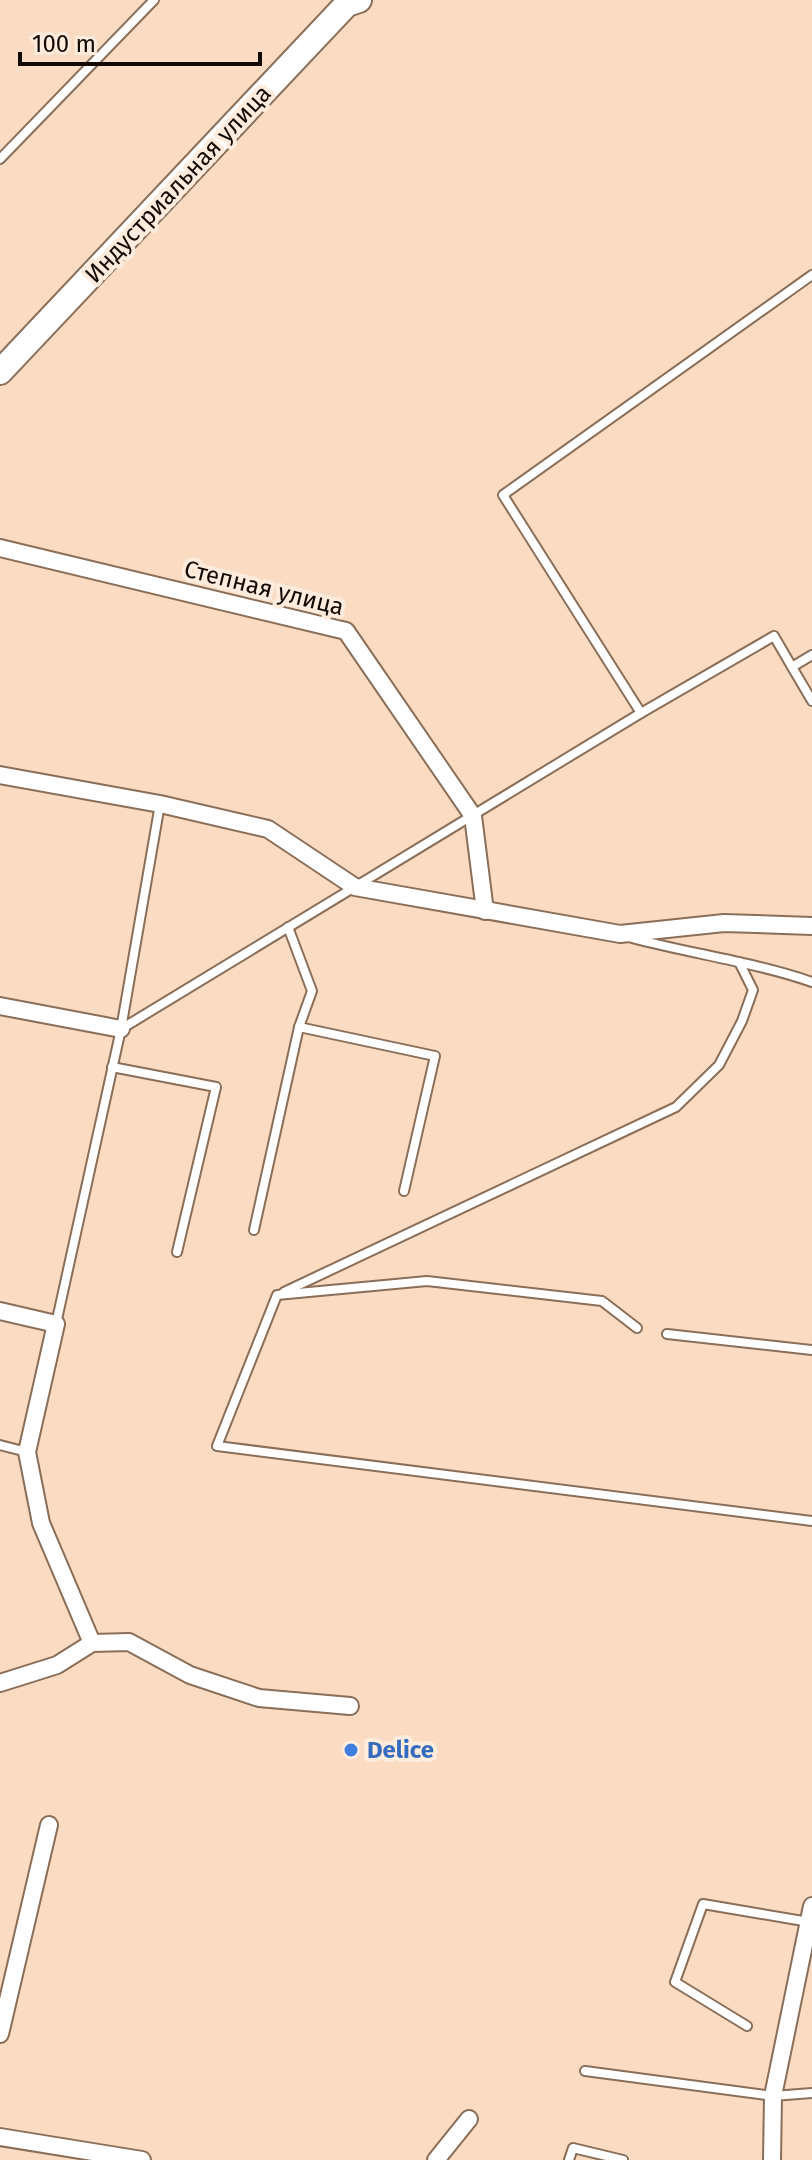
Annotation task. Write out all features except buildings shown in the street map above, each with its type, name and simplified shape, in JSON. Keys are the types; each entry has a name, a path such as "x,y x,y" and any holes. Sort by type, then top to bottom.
{"street":[{"name":"Индустриальная улица","path":"0,372 347,4 359,0"},
{"name":"Степная улица","path":"0,548 346,631 473,816 485,911"},
{"path":"0,775 160,804 268,829 355,887 620,934 724,923 812,926"},
{"path":"0,1006 121,1029"},
{"path":"0,1311 56,1324 27,1452 41,1523 92,1643"},
{"path":"0,1683 57,1665 92,1643 129,1642 190,1675 259,1698 350,1706"},
{"path":"0,2034 49,1825"},
{"path":"772,2160 773,2096 810,1914"},
{"path":"436,2160 469,2119"},
{"path":"0,2137 142,2160"}],"lane":[{"path":"0,159 154,0"},
{"path":"641,713 503,495 812,275"},
{"path":"121,1029 641,713 774,636 812,701"},
{"path":"792,667 812,655"},
{"path":"56,1324 121,1029 160,804"},
{"path":"254,1230 299,1027 312,991 288,927"},
{"path":"620,934 684,952 775,969 812,982"},
{"path":"739,962 753,990 742,1021 719,1065 676,1107 277,1295 217,1446 812,1521"},
{"path":"299,1027 435,1056 404,1191"},
{"path":"112,1067 216,1087 177,1252"},
{"path":"277,1295 427,1281 602,1301 637,1328"},
{"path":"667,1334 812,1350"},
{"path":"0,1445 27,1452"},
{"path":"747,2026 675,1982 703,1904 810,1914"},
{"path":"585,2071 773,2096 812,2093"},
{"path":"569,2160 573,2148 623,2160"}],"place":[{"name":"Delice","path":"351,1750"}]}
